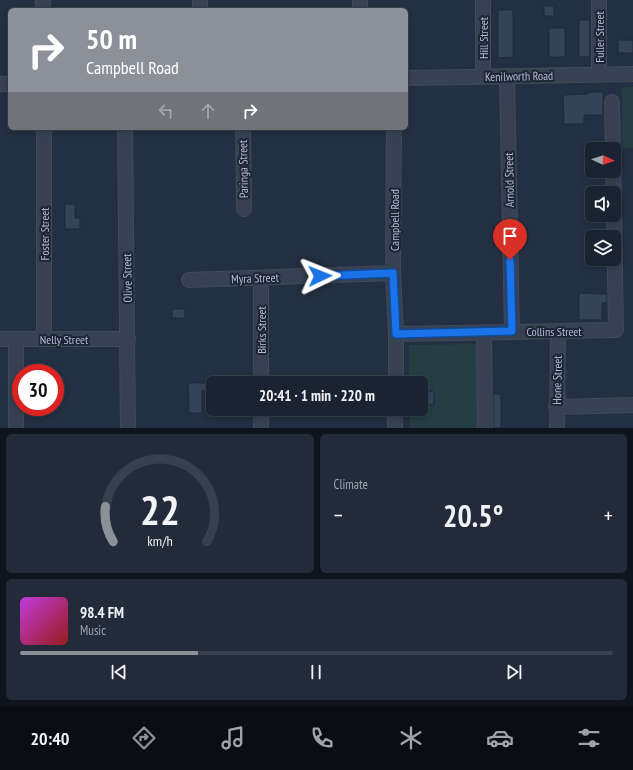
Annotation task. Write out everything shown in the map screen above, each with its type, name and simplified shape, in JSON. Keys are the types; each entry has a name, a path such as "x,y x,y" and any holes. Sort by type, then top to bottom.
{"street":[{"name":"Hill Street","path":"483,0 483,76"},
{"name":"Fuller Street","path":"599,0 599,75"},
{"name":"Kenilworth Road","path":"408,78 633,74"},
{"name":"Arnold Street","path":"507,76 512,331"},
{"path":"612,102 613,142"},
{"name":"Foster Street","path":"44,130 44,339"},
{"name":"Olive Street","path":"125,130 128,428"},
{"name":"Paringa Street","path":"243,130 244,209"},
{"name":"Campbell Road","path":"394,130 393,273 396,334 396,376"},
{"name":"Collins Street","path":"396,334 616,330 614,222"},
{"name":"Myra Street","path":"189,280 393,273"},
{"name":"Birks Street","path":"261,278 261,376"},
{"path":"484,332 485,428"},
{"name":"Hone Street","path":"557,428 556,407 558,332"},
{"name":"Nelly Street","path":"0,339 128,339"},
{"path":"16,339 16,428"},
{"path":"556,407 633,405"},
{"path":"261,416 261,428"},
{"path":"395,416 395,428"}],"green space":[{"path":"622,87 633,87 633,148 622,148"},
{"path":"479,344 481,428 410,428 410,416 428,416 428,376 409,376 409,345"}],"building":[{"path":"544,6 554,6 554,16 544,16"},
{"path":"498,10 513,10 513,57 498,58"},
{"path":"579,20 590,20 590,57 579,57"},
{"path":"549,28 565,28 565,57 549,57"},
{"path":"618,40 633,40 633,53 618,53"},
{"path":"588,92 603,92 603,115 584,115 584,124 564,124 563,95 588,94"},
{"path":"65,204 75,204 75,218 80,218 80,229 65,229"},
{"path":"579,293 607,294 607,303 602,303 602,320 579,320"},
{"path":"172,309 185,309 185,318 172,318"},
{"path":"188,383 206,383 206,391 202,391 202,413 189,413"},
{"path":"428,392 434,392 434,405 428,405"},
{"path":"493,394 501,394 501,428 493,428"}],"route":[{"path":"320,276 393,273 396,334 512,331 510,260"}]}
